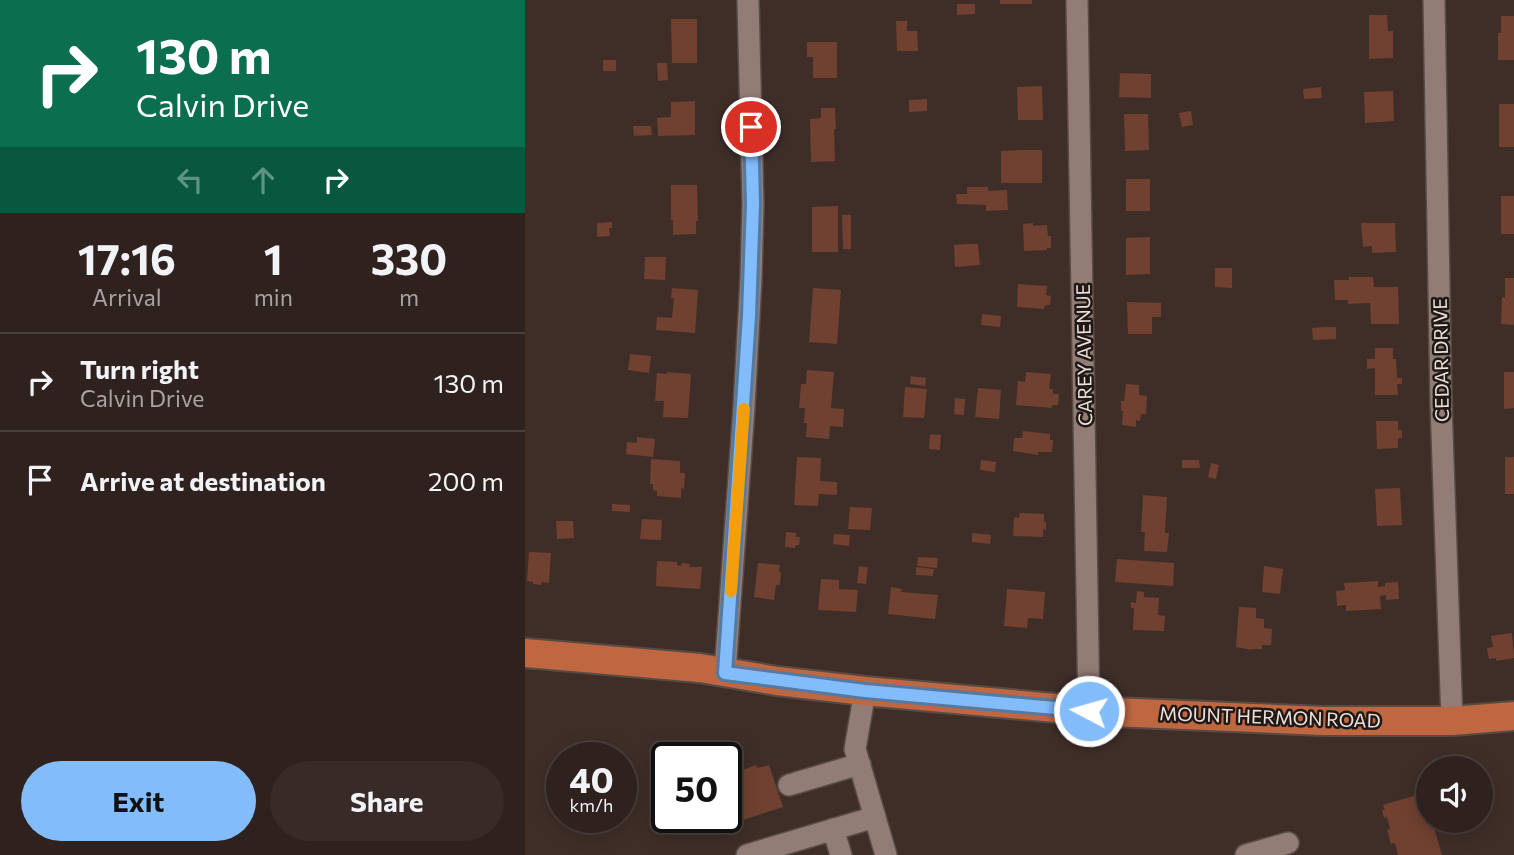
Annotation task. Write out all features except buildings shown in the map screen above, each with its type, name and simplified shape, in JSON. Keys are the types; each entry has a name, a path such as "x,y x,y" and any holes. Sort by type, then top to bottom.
{"main road":[{"name":"MOUNT HERMON ROAD","path":"525,653 700,668 865,691 1089,711 1324,721 1452,721 1514,716"}],"street":[{"path":"725,673 751,279 753,204 748,0"},
{"name":"CAREY AVENUE","path":"1077,0 1089,711"},
{"name":"CEDAR DRIVE","path":"1434,0 1441,404 1452,721"},
{"path":"865,691 855,749 886,855"},
{"path":"789,785 860,764"},
{"path":"747,855 875,817"},
{"path":"833,829 841,855"},
{"path":"1246,855 1287,843"}],"slow traffic":[{"path":"731,591 744,409"}],"route":[{"path":"751,127 751,279 725,673 865,691 1089,711"}]}
